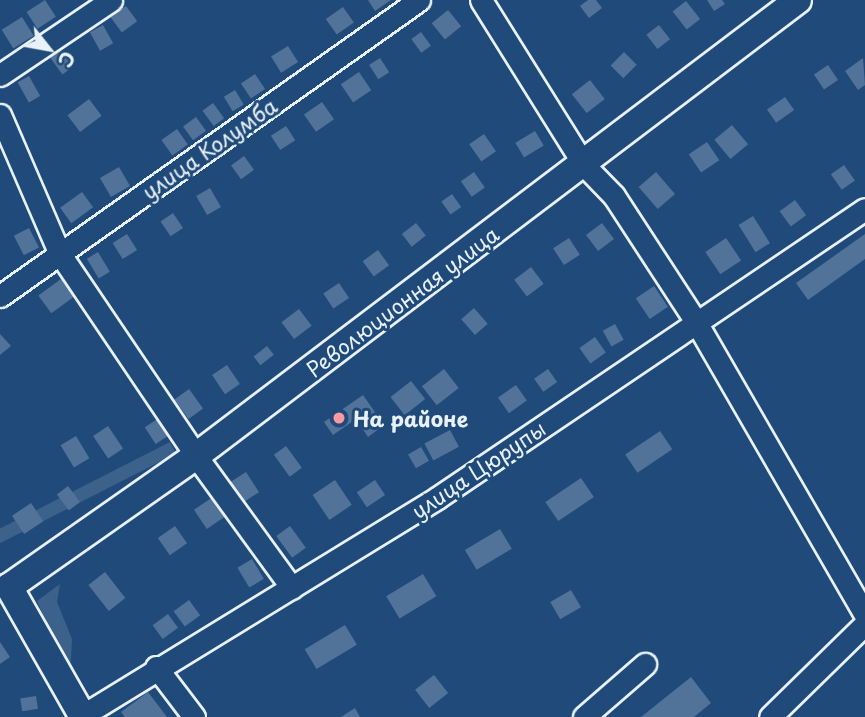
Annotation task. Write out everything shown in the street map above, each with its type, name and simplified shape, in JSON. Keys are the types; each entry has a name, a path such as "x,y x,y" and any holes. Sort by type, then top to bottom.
{"main road":[{"name":"Революционная улица","path":"5,591 196,456 798,0"},
{"path":"5,591 82,717"}],"street":[{"path":"0,75 111,0"},
{"name":"улица Колумба","path":"0,296 419,0"},
{"path":"481,0 583,165 614,196 696,322 865,615"},
{"path":"0,115 60,254 196,456 292,588"},
{"name":"улица Цюрупы","path":"82,717 156,667 292,588 437,498 865,209"},
{"path":"770,717 865,624"},
{"path":"584,717 645,664"},
{"path":"156,667 194,717"}],"shaded area":[{"path":"170,442 176,454 0,543 0,529"},
{"path":"60,584 57,602 72,639 70,677 37,601"}],"building":[{"path":"45,0 56,17 37,29 27,12"},
{"path":"368,0 391,0 375,11"},
{"path":"588,0 596,0 602,8 589,18 580,6"},
{"path":"707,0 722,0 725,4 714,11"},
{"path":"686,1 700,19 687,30 673,11"},
{"path":"126,6 137,21 122,33 111,17"},
{"path":"343,7 354,23 337,35 326,19"},
{"path":"448,10 461,26 445,40 432,23"},
{"path":"22,17 34,36 13,48 2,30"},
{"path":"103,25 113,43 100,51 90,32"},
{"path":"659,25 670,39 657,49 646,35"},
{"path":"421,32 431,46 421,53 411,39"},
{"path":"288,46 298,62 281,73 271,57"},
{"path":"60,49 73,67 62,74 49,57"},
{"path":"624,52 637,65 623,78 611,65"},
{"path":"380,58 389,72 378,79 369,65"},
{"path":"863,58 865,85 858,90 845,71"},
{"path":"828,65 838,80 824,89 814,75"},
{"path":"359,72 371,90 353,103 341,84"},
{"path":"255,74 265,89 251,98 241,84"},
{"path":"29,76 40,96 29,102 18,82"},
{"path":"590,80 605,99 587,113 572,94"},
{"path":"235,90 244,105 233,111 224,97"},
{"path":"785,97 794,110 776,123 767,110"},
{"path":"89,99 102,116 80,132 67,115"},
{"path":"322,102 334,119 316,132 304,115"},
{"path":"213,103 224,118 214,126 202,111"},
{"path":"196,117 206,131 193,140 183,126"},
{"path":"732,125 748,144 730,159 714,140"},
{"path":"286,126 295,140 280,150 271,136"},
{"path":"177,129 188,145 172,155 161,140"},
{"path":"535,131 544,146 524,157 515,143"},
{"path":"484,134 496,151 481,162 469,144"},
{"path":"707,142 719,160 701,173 689,154"},
{"path":"244,156 254,170 241,179 231,165"},
{"path":"844,165 855,181 842,190 831,174"},
{"path":"119,167 130,186 111,197 100,178"},
{"path":"474,172 485,188 472,197 461,181"},
{"path":"656,172 675,194 658,209 639,187"},
{"path":"210,188 221,207 207,215 196,196"},
{"path":"82,192 93,207 71,223 60,208"},
{"path":"452,194 461,207 451,215 441,201"},
{"path":"795,200 806,215 791,227 780,211"},
{"path":"173,213 183,228 171,236 161,221"},
{"path":"753,216 770,243 756,252 739,225"},
{"path":"416,223 426,236 412,247 402,234"},
{"path":"602,223 614,239 598,251 586,235"},
{"path":"29,228 39,248 24,255 14,236"},
{"path":"127,234 137,250 123,259 113,243"},
{"path":"865,234 865,259 808,300 796,283"},
{"path":"569,238 580,255 564,265 553,248"},
{"path":"726,238 741,260 720,274 705,252"},
{"path":"378,250 389,265 374,277 363,261"},
{"path":"98,252 110,272 99,278 87,259"},
{"path":"531,267 544,284 527,296 514,280"},
{"path":"61,279 74,297 51,313 38,295"},
{"path":"339,283 349,298 333,309 323,294"},
{"path":"654,286 668,307 650,319 636,298"},
{"path":"474,308 488,324 475,335 461,319"},
{"path":"299,309 312,326 294,339 281,322"},
{"path":"615,324 624,340 611,347 603,331"},
{"path":"0,334 11,346 0,355"},
{"path":"595,337 606,353 590,363 579,348"},
{"path":"267,346 274,355 260,365 254,356"},
{"path":"227,365 240,384 225,394 212,375"},
{"path":"444,369 459,388 437,405 422,386"},
{"path":"548,369 557,382 543,392 534,379"},
{"path":"411,381 425,399 405,415 391,397"},
{"path":"516,385 527,401 509,413 498,398"},
{"path":"189,389 203,408 189,419 174,400"},
{"path":"363,395 384,425 368,437 356,419 333,435 324,422"},
{"path":"159,418 170,435 156,444 145,427"},
{"path":"108,426 123,448 108,458 93,436"},
{"path":"450,430 459,447 433,460 424,444"},
{"path":"660,431 672,449 637,473 625,454"},
{"path":"76,436 89,458 74,468 61,445"},
{"path":"286,446 302,468 290,477 274,455"},
{"path":"421,447 429,461 416,468 408,455"},
{"path":"246,472 259,492 243,502 230,482"},
{"path":"581,478 594,497 558,521 545,502"},
{"path":"335,480 352,505 329,520 313,495"},
{"path":"375,480 385,495 367,507 357,492"},
{"path":"68,486 80,502 69,510 57,494"},
{"path":"213,497 226,516 207,529 194,510"},
{"path":"31,503 43,521 24,534 12,516"},
{"path":"175,526 187,543 170,555 158,538"},
{"path":"290,526 306,548 292,558 276,536"},
{"path":"500,529 512,549 477,570 465,550"},
{"path":"252,559 264,579 249,587 237,568"},
{"path":"105,572 125,598 109,611 88,585"},
{"path":"423,574 436,596 400,618 386,596"},
{"path":"571,590 581,607 560,619 550,602"},
{"path":"189,600 200,615 185,627 174,611"},
{"path":"168,614 178,628 163,639 153,625"},
{"path":"345,625 357,645 317,669 305,649"},
{"path":"0,642 10,657 0,664"},
{"path":"434,675 448,693 429,708 415,690"},
{"path":"691,677 711,703 694,717 641,717"},
{"path":"148,692 167,717 125,717 121,712"},
{"path":"36,696 38,709 22,711 20,699"},
{"path":"355,708 360,717 341,717"}],"place":[{"name":"На районе","path":"339,418"}]}
